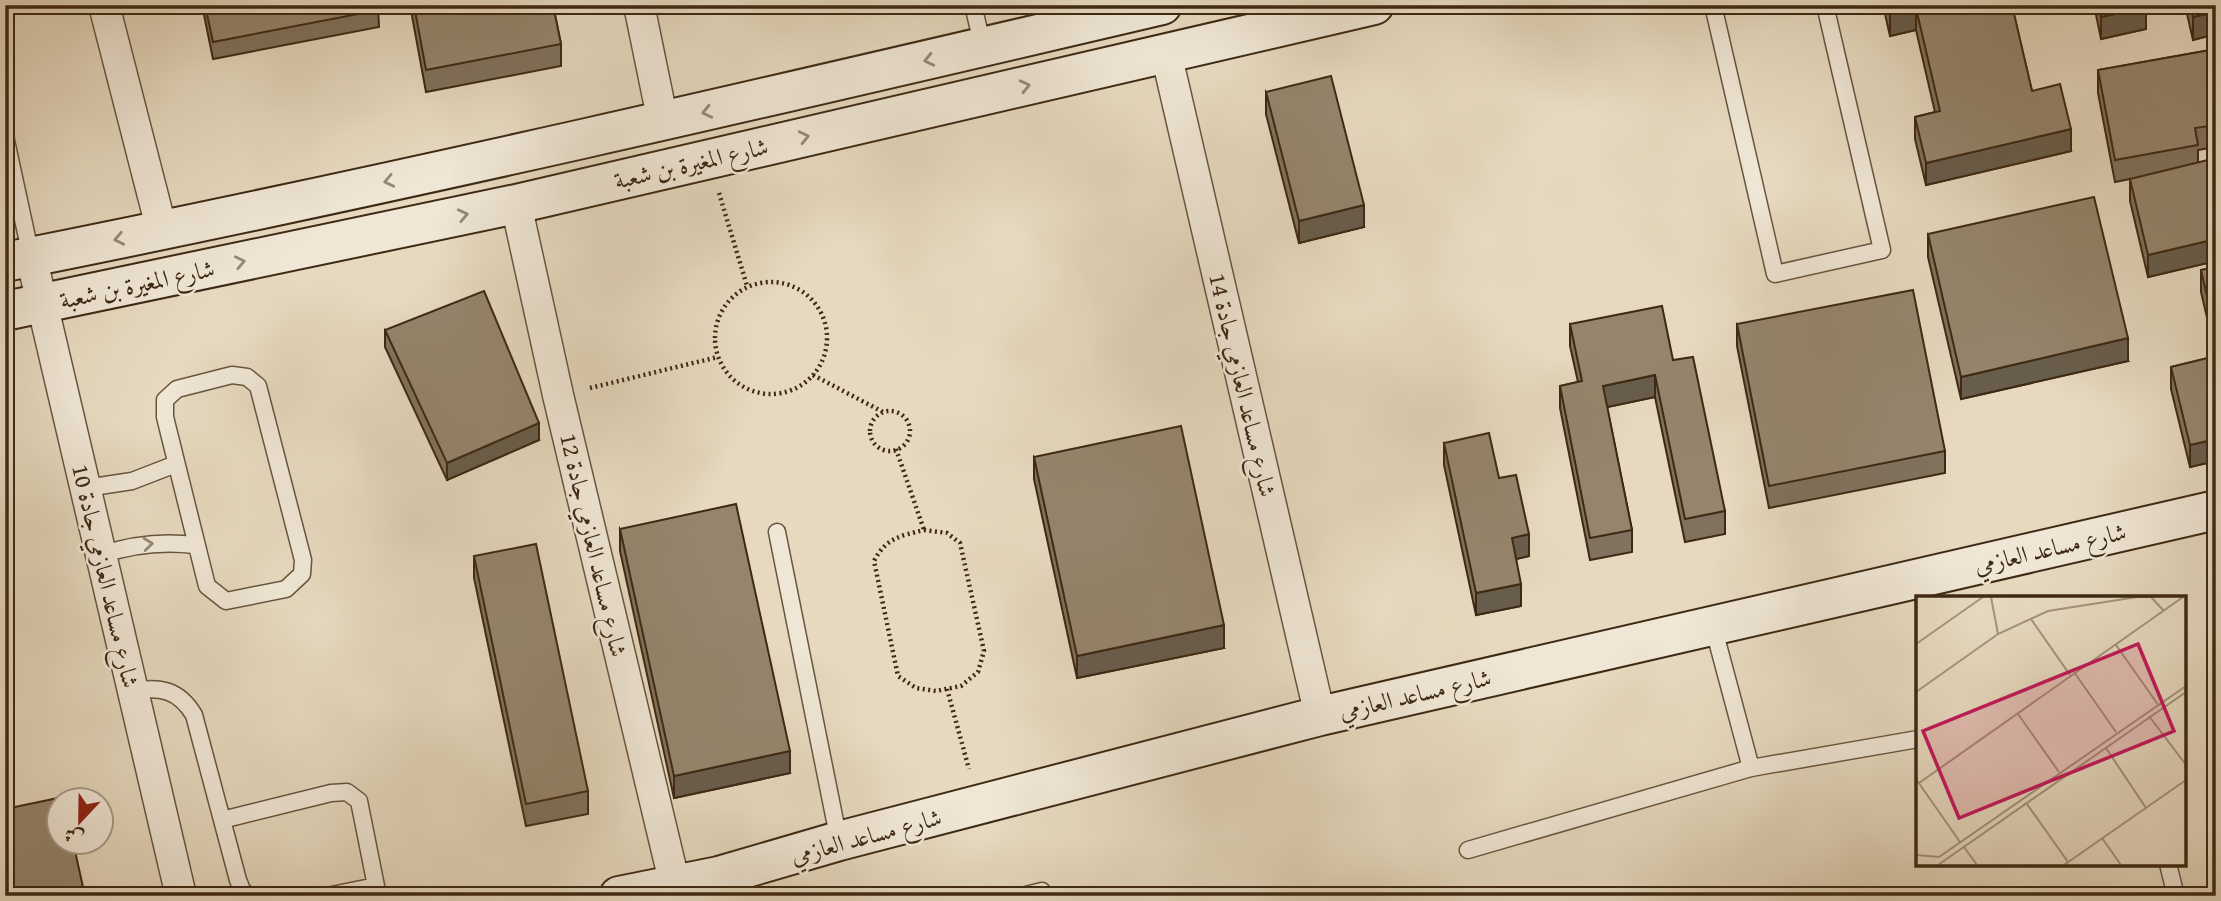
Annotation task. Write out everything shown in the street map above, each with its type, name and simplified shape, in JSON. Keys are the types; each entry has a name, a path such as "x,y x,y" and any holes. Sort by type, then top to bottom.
{"main road":[{"name":"شارع المغيرة بن شعبة","path":"18,259 162,231 663,122 983,47 1064,22 1162,5"},
{"name":"شارع المغيرة بن شعبة","path":"5,311 516,204 1374,5"},
{"name":"شارع مساعد العازمي","path":"619,896 675,885 721,886 839,841 1320,716 2216,510"}],"street":[{"path":"104,5 162,231"},
{"path":"639,5 663,122"},
{"name":"شارع مساعد العازمي جادة 14","path":"1166,54 1320,716"},
{"name":"شارع مساعد العازمي جادة 12","path":"516,204 558,395 675,885"},
{"name":"شارع مساعد العازمي جادة 10","path":"18,259 42,304 181,896"}],"lane":[{"path":"973,5 983,47"},
{"path":"1713,5 1775,274 1882,250 1825,5"},
{"path":"5,136 18,259"},
{"path":"232,375 247,377 258,386 303,560 302,574 286,589 226,601 208,586 195,545 176,464 165,417 165,400 177,389 232,375"},
{"path":"86,488 132,481 176,464"},
{"path":"777,532 839,841"},
{"path":"101,555 148,543 195,545"},
{"path":"1713,625 1751,768"},
{"path":"133,691 169,690 188,704 194,715 238,880 242,890 249,896"},
{"path":"1468,850 1751,768 1916,739"},
{"path":"222,820 331,793 347,792 359,801 377,891 327,896"},
{"path":"2168,866 2176,896"},
{"path":"1022,896 1042,891"}],"path":[{"path":"708,159 747,286"},
{"path":"767,281 788,283 806,293 821,309 828,328 827,350 819,369 805,384 786,393 765,394 745,388 728,375 718,357 714,337 719,316 730,298 747,286 767,281"},
{"path":"558,395 718,357"},
{"path":"813,375 883,412 894,411 904,416 910,425 909,437 903,446 893,451 881,449 873,441 870,430 874,420 883,412"},
{"path":"896,449 924,530"},
{"path":"924,530 947,533 960,543 984,650 978,672 961,686 936,691 916,688 898,676 874,561 881,546 899,537 924,530"},
{"path":"947,689 980,806"}],"building":[{"path":"205,5 378,5 379,10 213,42"},
{"path":"414,5 553,5 561,44 426,70"},
{"path":"1888,5 2012,5 2032,91 2060,84 2071,129 1926,163 1915,117 1940,111 1916,8 1890,14"},
{"path":"2099,5 2146,5 2146,7 2101,17"},
{"path":"2190,5 2216,5 2216,12 2193,17"},
{"path":"2216,49 2216,125 2195,128 2198,145 2115,160 2098,70"},
{"path":"1331,76 1364,205 1299,221 1266,92"},
{"path":"2216,158 2216,239 2148,255 2130,179"},
{"path":"2094,197 2128,338 1961,377 1928,234"},
{"path":"2216,267 2216,335 2201,270"},
{"path":"1913,290 1945,451 1769,486 1737,324"},
{"path":"484,291 539,423 447,463 385,330"},
{"path":"1662,306 1673,360 1693,357 1725,511 1685,519 1655,375 1603,386 1632,530 1590,538 1560,386 1582,381 1570,324"},
{"path":"2216,356 2216,439 2190,445 2171,367"},
{"path":"1181,426 1224,625 1077,656 1034,457"},
{"path":"1489,433 1499,478 1516,475 1529,534 1512,538 1521,584 1476,593 1444,443"},
{"path":"736,504 790,751 674,776 620,529"},
{"path":"536,544 588,791 526,804 474,556"},
{"path":"46,801 46,856 76,856 85,896 10,896 5,875 5,809"}]}
